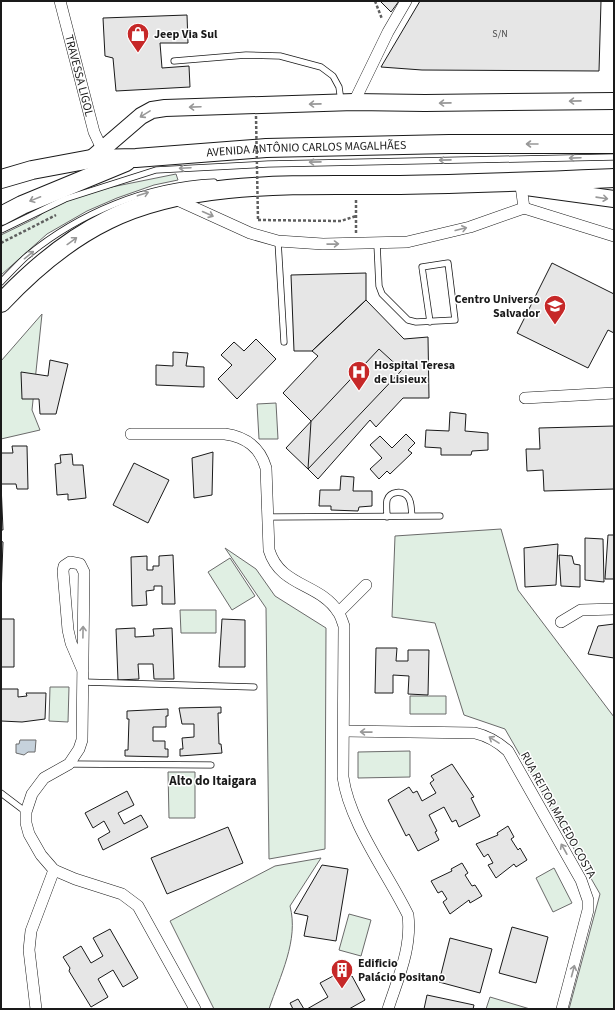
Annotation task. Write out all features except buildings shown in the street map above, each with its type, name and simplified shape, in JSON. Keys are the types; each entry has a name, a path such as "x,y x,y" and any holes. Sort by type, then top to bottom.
{"main road":[{"path":"96,154 141,116 152,110 348,102 425,103 614,101"},
{"name":"AVENIDA ANTÔNIO CARLOS MAGALHÃES","path":"1,180 32,170 96,154 136,158 266,148 609,142"},
{"path":"1,216 22,205 136,158"},
{"path":"1,303 48,259 76,238 109,219 141,207 172,198 249,187 468,184 614,178"},
{"path":"468,184 521,186 614,199"}],"street":[{"name":"TRAVESSA LIGOL","path":"60,1 94,132 96,154"},
{"path":"348,102 406,1"},
{"path":"521,186 524,208"},
{"path":"172,198 250,233 278,241 323,244 378,244 406,242 470,227 524,208 614,236"},
{"path":"578,225 614,227"},
{"path":"524,398 614,393"},
{"path":"131,434 225,434 237,436 256,448 263,458 266,468 269,550 272,560 280,571 323,596 339,612 344,626 343,777 345,793 359,825 408,915 410,931 409,944 388,1009"},
{"path":"83,676 68,630 63,571 64,566 70,562 80,564 84,572 83,676 82,740 80,749 69,764 44,778 37,786 26,812 26,823 29,834 41,855 54,870 64,875 122,894 138,906 194,1009"},
{"path":"339,612 366,584"},
{"path":"562,622 581,610 614,610"},
{"name":"RUA REITOR MACEDO COSTA","path":"344,731 475,733 497,741 508,751 581,880 588,900 586,920 562,1009"},
{"path":"36,1009 29,950 30,938 54,870"}],"lane":[{"path":"174,61 246,55 280,56 321,67 333,76 348,102"},
{"path":"1,230 65,199 156,170 268,164 614,157"},
{"path":"552,174 614,172"},
{"path":"245,181 355,178"},
{"path":"1,282 27,257 51,239 86,217 122,201 157,189 223,182"},
{"path":"278,241 284,342"},
{"path":"378,244 378,286 382,294 408,320 430,322 455,320 448,263 422,267 430,322"},
{"path":"387,517 386,502 392,494 396,492 406,495 409,498 412,516"},
{"path":"268,517 440,516"},
{"path":"83,676 254,687"},
{"path":"69,764 211,765"},
{"path":"1,793 26,812"}],"path":[{"path":"375,1 388,32"},
{"path":"256,116 258,220 341,221 356,216 356,243"}],"green space":[{"path":"176,174 178,180 154,185 117,198 87,211 47,234 1,275 1,235 36,218 67,196"},
{"path":"42,314 32,410 40,430 1,439 1,361"},
{"path":"276,403 278,439 259,439 257,404"},
{"path":"501,529 518,590 614,717 614,1009 569,1009 600,894 505,729 464,715 435,623 392,617 395,536"},
{"path":"225,548 256,569 275,596 326,628 325,849 269,859 266,608"},
{"path":"230,558 255,596 232,610 208,572"},
{"path":"180,610 216,610 216,633 181,633"},
{"path":"50,687 69,687 68,722 49,721"},
{"path":"410,696 446,696 446,714 410,714"},
{"path":"410,751 410,777 358,778 358,752"},
{"path":"168,772 195,772 195,818 169,818"},
{"path":"321,858 290,906 292,932 290,945 283,971 269,1009 214,1009 170,921 275,866"},
{"path":"554,868 572,903 553,912 536,878"},
{"path":"349,914 371,920 361,956 339,950"},
{"path":"490,997 530,1009 486,1009"}],"shaded area":[{"path":"20,740 36,740 35,752 28,752 24,755 16,753 16,744 19,744"}],"place":[{"name":"Jeep Via Sul","path":"138,54"},
{"name":"Centro Universo Salvador","path":"555,326"},
{"name":"Hospital Teresa de Lisieux","path":"359,392"},
{"name":"Edificio Palácio Positano","path":"342,990"}],"district":[{"name":"Alto do Itaigara","path":"213,781"}]}
